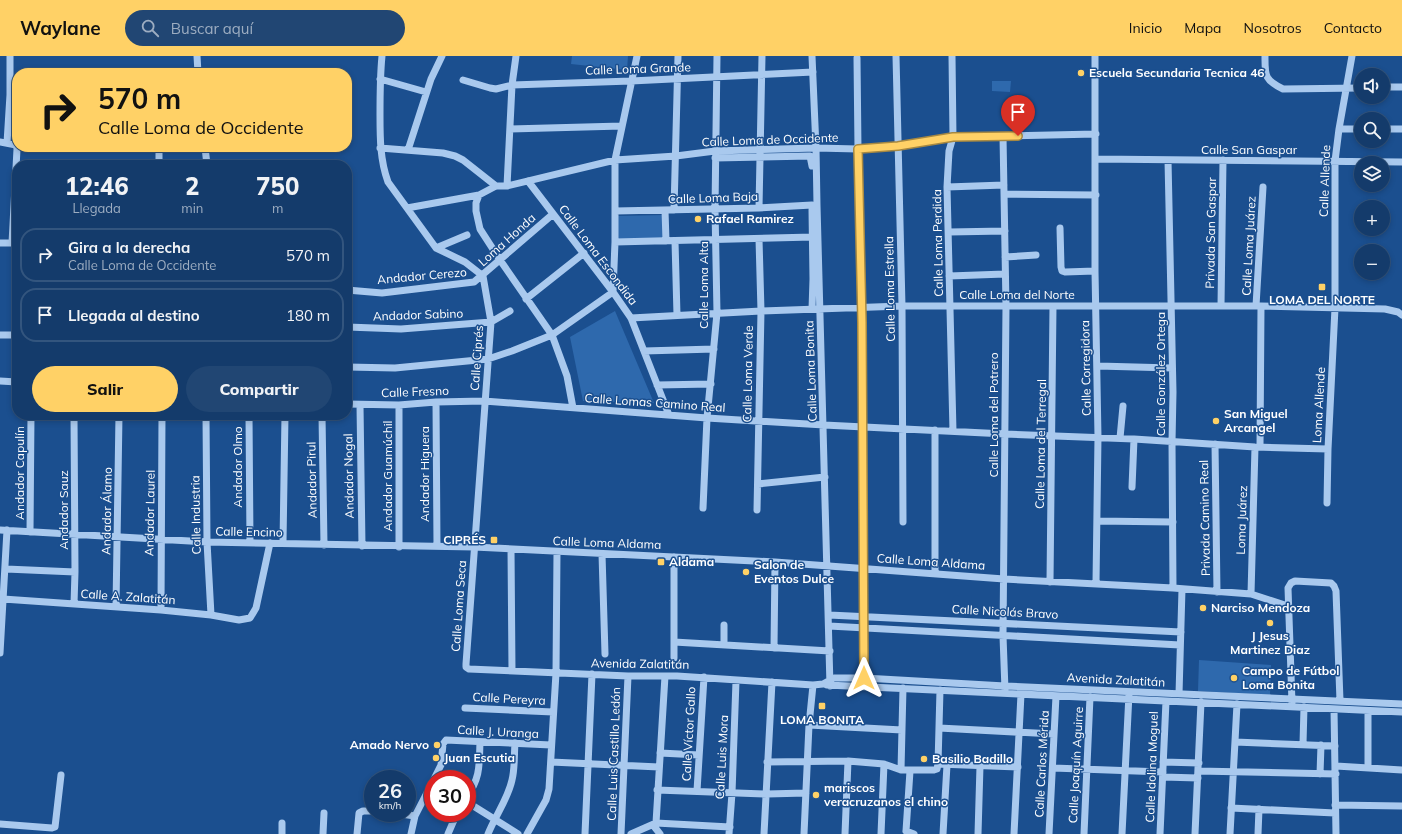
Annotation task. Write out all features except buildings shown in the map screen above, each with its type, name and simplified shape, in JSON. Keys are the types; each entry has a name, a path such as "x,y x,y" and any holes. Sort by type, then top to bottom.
{"street":[{"path":"10,56 12,76"},
{"path":"197,56 198,68"},
{"path":"382,56 380,79 380,148 384,171 388,182 436,248 465,262 483,276"},
{"path":"408,150 426,92 442,56"},
{"path":"507,186 512,85 516,56"},
{"path":"352,367 395,368 488,359 552,335 613,292 615,242 615,160 637,56"},
{"path":"674,210 678,56"},
{"name":"Calle Loma Alta","path":"703,508 707,418 717,313 715,154 717,56"},
{"path":"759,208 762,56"},
{"name":"Calle Loma Bonita","path":"812,56 828,565 830,651 828,683"},
{"name":"Calle Loma Estrella","path":"896,56 902,306 904,522"},
{"name":"Calle Loma Perdida","path":"952,56 953,137 949,151 947,187 953,430"},
{"name":"Calle Corregidora","path":"1095,56 1095,271 1098,366 1096,583"},
{"path":"1265,56 1265,74 1272,84 1283,89 1354,88"},
{"name":"Calle Allende","path":"1335,308 1335,161 1352,56"},
{"path":"857,58 862,307 864,678"},
{"name":"Calle Loma Grande","path":"463,80 496,89 512,85 813,72"},
{"path":"380,79 426,92"},
{"path":"1390,87 1402,86"},
{"path":"3,143 12,104"},
{"path":"510,129 622,126"},
{"path":"1339,129 1354,129"},
{"path":"1390,129 1402,129"},
{"name":"Calle Loma de Occidente","path":"407,208 479,195 496,186 507,186 615,160 715,154 760,149 858,149 898,146 953,137 1096,134"},
{"name":"Calle Loma del Potrero","path":"1003,136 1006,306 1003,636 1005,690"},
{"path":"380,148 443,153 456,156 496,186"},
{"path":"715,154 760,157 810,156 812,160 812,309"},
{"name":"Calle San Gaspar","path":"1096,159 1402,162"},
{"name":"Calle González Ortega","path":"1168,160 1172,368 1173,588"},
{"name":"Privada San Gaspar","path":"1221,306 1223,160"},
{"name":"Calle Loma Escondida","path":"528,181 584,253 630,318 669,415"},
{"path":"947,187 1004,185"},
{"name":"Calle Loma Juárez","path":"1258,447 1258,306 1263,187"},
{"path":"1004,194 1096,195"},
{"path":"479,195 476,203 476,211 480,229 526,299 552,335 567,376 573,408"},
{"name":"Calle Loma Baja","path":"615,211 759,208 812,205"},
{"path":"665,210 666,241"},
{"name":"Loma Honda","path":"474,282 483,276 553,214"},
{"path":"1060,228 1060,267 1062,271 1095,271"},
{"path":"949,232 1005,231"},
{"path":"436,248 467,235"},
{"path":"615,242 812,237"},
{"name":"Calle Loma Verde","path":"757,510 761,311 759,239"},
{"path":"675,241 677,315"},
{"path":"0,243 12,243"},
{"path":"526,299 584,253"},
{"path":"1005,257 1036,256"},
{"path":"949,276 1005,274"},
{"name":"Calle Ciprés","path":"474,547 490,322 483,276"},
{"name":"Andador Cerezo","path":"352,290 382,293 474,282"},
{"name":"Calle Loma del Norte","path":"630,318 761,311 902,306 1258,306 1385,310 1398,312 1402,315"},
{"name":"Calle Loma del Terregal","path":"1050,582 1054,306"},
{"name":"Loma Allende","path":"1327,503 1328,449 1335,308"},
{"path":"490,322 510,311"},
{"name":"Andador Sabino","path":"352,327 401,329 490,322"},
{"path":"0,334 12,335"},
{"path":"644,351 714,349"},
{"path":"1098,366 1172,368"},
{"path":"0,381 12,382"},
{"path":"657,385 711,384"},
{"name":"Calle Lomas Camino Real","path":"484,401 707,418 824,425 1120,438 1258,447 1328,449"},
{"name":"Calle Fresno","path":"352,404 399,405 436,402 484,401"},
{"name":"Andador Higuera","path":"436,402 437,546"},
{"name":"Andador Nogal","path":"360,405 362,546"},
{"name":"Andador Guamúchil","path":"399,405 399,546"},
{"path":"1120,438 1123,406"},
{"name":"Andador Capulín","path":"30,532 31,420"},
{"name":"Andador Sauz","path":"74,420 74,604"},
{"name":"Andador Álamo","path":"116,607 119,420"},
{"name":"Andador Laurel","path":"161,610 162,420"},
{"name":"Calle Industria","path":"206,420 207,542 211,615"},
{"name":"Andador Olmo","path":"249,420 250,543"},
{"path":"283,544 285,420"},
{"name":"Andador Pirul","path":"322,420 324,545"},
{"path":"935,430 935,574"},
{"path":"1132,487 1134,439"},
{"name":"Privada Camino Real","path":"1215,444 1217,592"},
{"name":"Loma Juárez","path":"1251,594 1258,447"},
{"path":"758,484 825,478"},
{"path":"1097,521 1172,522"},
{"path":"0,653 1,611 6,569 4,530"},
{"name":"Calle Encino","path":"4,530 207,542 474,547"},
{"name":"Calle A. Zalatitán","path":"3,599 161,610 211,615 239,620 250,618 256,608 270,543"},
{"name":"Calle Loma Aldama","path":"474,547 828,565 1050,582 1182,588 1251,594 1288,606"},
{"name":"Calle Loma Seca","path":"466,667 474,547"},
{"path":"511,549 512,671"},
{"path":"526,834 546,800 549,789 556,673 557,552"},
{"path":"602,554 605,654"},
{"path":"674,557 674,658"},
{"path":"774,648 775,562"},
{"path":"6,569 75,572"},
{"path":"1292,703 1288,588 1291,583 1295,581 1331,583 1334,586 1336,592 1340,701"},
{"path":"1179,694 1182,588"},
{"name":"Calle Nicolás Bravo","path":"829,615 1180,632"},
{"path":"724,625 724,645"},
{"name":"Calle Nicolás Bravo","path":"829,626 1180,645"},
{"path":"674,642 830,651"},
{"name":"Avenida Zalatitán","path":"466,667 469,669 556,673 704,677 736,681 813,685 828,683 940,690 1005,690 1129,695 1166,701 1237,704 1340,701 1402,704"},
{"path":"677,668 677,676"},
{"path":"585,834 592,674"},
{"name":"Calle Luis Castillo Ledón","path":"621,834 628,676"},
{"path":"660,834 654,824 665,676"},
{"name":"Calle Víctor Gallo","path":"697,792 698,755 704,677"},
{"name":"Avenida Zalatitán","path":"828,683 840,677 864,678 1005,690 1021,694 1090,697 1179,694 1292,703 1304,707 1402,712"},
{"name":"Calle Luis Mora","path":"729,830 732,793 736,681"},
{"path":"764,834 772,682"},
{"path":"804,834 809,725 813,685"},
{"path":"900,770 903,688"},
{"path":"938,766 940,690"},
{"path":"1014,834 1021,694"},
{"path":"1122,834 1129,695"},
{"name":"Calle Carlos Mérida","path":"1049,834 1056,696"},
{"name":"Calle Joaquín Aguirre","path":"1084,834 1090,697"},
{"name":"Calle Idolina Moguel","path":"1160,834 1166,701"},
{"path":"1195,834 1202,702"},
{"path":"1230,834 1237,704"},
{"path":"1303,744 1304,707"},
{"name":"Calle Pereyra","path":"465,708 553,712"},
{"path":"1334,709 1336,834"},
{"path":"1368,711 1368,768"},
{"path":"809,725 902,730"},
{"path":"939,728 1054,734"},
{"name":"Calle J. Uranga","path":"439,770 441,765 444,741 446,740 551,745"},
{"path":"476,782 478,776 480,742"},
{"path":"1235,742 1335,746"},
{"path":"488,834 494,819 508,794 512,782 514,769 514,743"},
{"path":"1320,774 1321,745"},
{"path":"660,753 698,755"},
{"path":"551,762 659,767"},
{"path":"767,762 848,762 884,764 900,770 910,771 934,770 938,766 946,765 1018,767"},
{"path":"845,834 848,762"},
{"path":"1163,762 1198,763"},
{"path":"881,834 884,764"},
{"path":"944,834 946,765"},
{"path":"978,834 980,766"},
{"path":"1052,768 1126,770 1163,775 1198,775 1233,772 1320,774 1336,770 1368,768 1402,770"},
{"path":"910,771 904,833 914,834"},
{"path":"0,824 55,827 61,775"},
{"path":"657,790 767,794 806,793"},
{"path":"416,814 424,799"},
{"path":"1335,805 1402,806"},
{"path":"476,808 518,834"},
{"path":"1231,808 1335,813"},
{"path":"1258,834 1259,809"},
{"path":"357,834 359,813 364,811"},
{"path":"323,834 324,813"},
{"path":"411,834 414,822"},
{"path":"448,834 453,822"},
{"path":"282,823 282,834"},
{"path":"631,834 654,824 729,830"}],"shaded area":[{"path":"572,56 628,56 627,70 571,64"},
{"path":"992,81 1011,81 1010,92 992,91"},
{"path":"664,215 665,239 618,241 618,216"},
{"path":"615,311 654,403 583,401 570,337"},
{"name":"Campo de Fútbol Loma Bonita","path":"1199,660 1271,665 1270,695 1198,691"}],"place":[{"name":"Escuela Secundaria Tecnica 46","path":"1081,73"},
{"name":"Rafael Ramirez","path":"698,219"},
{"name":"LOMA DEL NORTE","path":"1322,287"},
{"name":"San Miguel Arcangel","path":"1216,421"},
{"name":"CIPRÉS","path":"494,540"},
{"name":"Aldama","path":"661,562"},
{"name":"Salon de Eventos Dulce","path":"746,572"},
{"name":"Narciso Mendoza","path":"1203,608"},
{"name":"J Jesus Martinez Diaz","path":"1270,623"},
{"name":"Campo de Fútbol Loma Bonita","path":"1234,678"},
{"name":"LOMA BONITA","path":"822,706"},
{"name":"Amado Nervo","path":"437,745"},
{"name":"Juan Escutia","path":"436,758"},
{"name":"Basilio Badillo","path":"924,759"},
{"name":"mariscos veracruzanos el chino","path":"816,795"}],"route":[{"path":"864,678 862,322 858,149 898,146 953,137 1018,136"}]}
